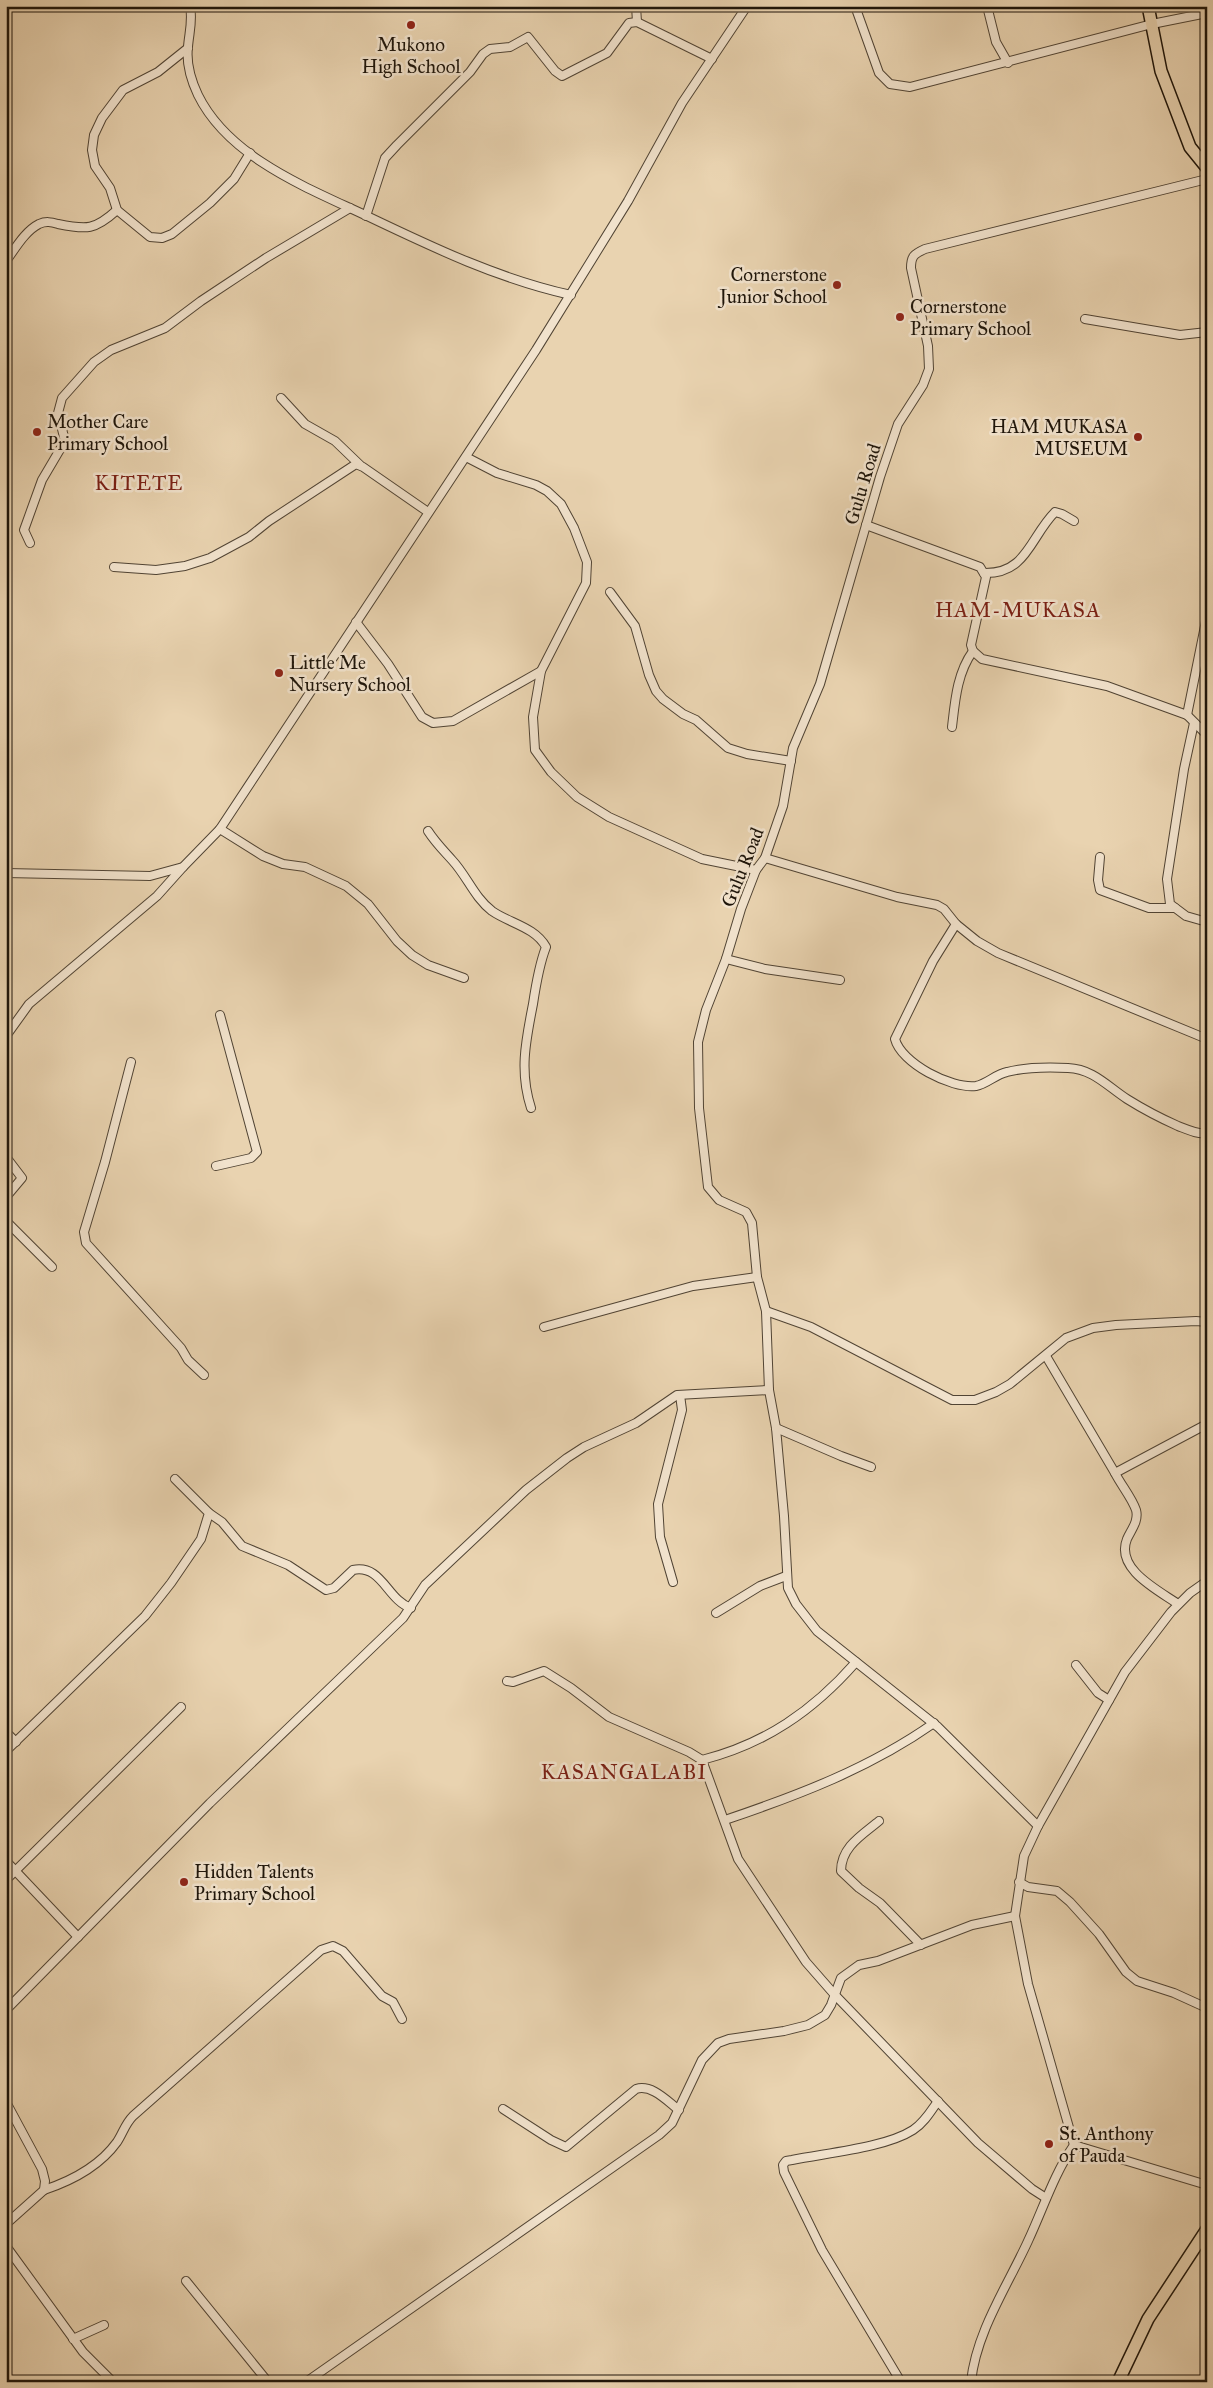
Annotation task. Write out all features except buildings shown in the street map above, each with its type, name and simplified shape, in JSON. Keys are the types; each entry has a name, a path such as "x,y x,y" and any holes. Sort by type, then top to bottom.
{"main road":[{"path":"1148,6 1161,71 1190,147 1207,168"},
{"path":"1118,2382 1148,2319 1207,2230"}],"street":[{"path":"190,6 193,20 188,48 191,76 205,108 230,137 250,153 286,178 450,256 531,286 572,295"},
{"path":"636,6 637,22"},
{"path":"6,1036 29,1004 157,896 220,829 572,295 628,201 682,103 748,6"},
{"path":"855,6 879,73 890,84 910,87 1152,24 1207,13"},
{"path":"987,6 996,42 1008,62"},
{"path":"366,216 385,158 470,72 483,54 490,49 510,47 528,37 554,71 562,76 607,53 623,29 629,23 637,22 712,59"},
{"path":"188,48 158,72 123,90 102,118 94,135 92,150 95,166 110,188 117,210 150,237 162,238 172,234 210,203 234,179 250,153"},
{"name":"Gulu Road","path":"1038,1826 934,1723 817,1631 788,1588 776,1428 769,1390 766,1310 757,1277 752,1223 746,1212 720,1200 708,1187 698,1068 698,1042 706,1010 726,960 741,910 756,870 765,858 783,806 793,748 820,684 866,525 898,424 923,385 929,368 928,346 910,268 911,259 914,254 925,249 1207,179"},
{"path":"30,543 24,530 33,503 42,480 65,441 58,413 62,398 94,362 111,350 165,328 201,301 266,258 350,208"},
{"path":"6,261 25,236 38,225 47,221 85,229 103,223 117,210"},
{"path":"1085,319 1180,335 1207,332"},
{"path":"281,398 305,424 335,441 360,466 428,512"},
{"path":"466,457 497,473 536,485 561,504 574,528 587,562 586,583 541,671 533,717 535,750 551,772 577,797 608,818 702,859 756,870"},
{"path":"114,567 156,570 185,566 210,558 249,537 269,521 356,464 360,466"},
{"path":"984,573 999,573 1025,556 1046,521 1055,512 1074,521"},
{"path":"866,525 980,567 986,577 971,645 973,651 982,659 1106,686 1187,715 1207,735"},
{"path":"610,592 635,626 649,676 656,691 663,699 683,714 696,720 728,748 747,754 791,760"},
{"path":"1187,715 1207,616"},
{"path":"356,622 388,664 422,717 433,723 453,721 541,671"},
{"path":"952,727 959,680 964,664 973,651"},
{"path":"1194,723 1184,769 1167,879 1170,904 1186,916 1207,922"},
{"path":"220,829 263,856 283,864 304,867 346,886 368,904 397,941 412,955 428,965 464,978"},
{"path":"428,830 439,847 453,860 473,891 492,910 533,933 546,947 535,985 524,1050 524,1081 531,1108"},
{"path":"1100,857 1098,880 1100,890 1149,908 1175,908"},
{"path":"765,858 897,897 937,906 944,909 956,924 977,942 998,953 1207,1039"},
{"path":"6,873 150,876 183,867"},
{"path":"956,924 932,961 895,1038 897,1047 922,1070 961,1085 977,1086 1006,1072 1069,1068 1088,1071 1152,1114 1183,1128 1207,1133"},
{"path":"726,960 764,969 840,980"},
{"path":"216,1166 251,1158 256,1152 220,1015"},
{"path":"131,1062 105,1162 84,1232 86,1243 204,1376"},
{"path":"6,1157 22,1178 6,1197"},
{"path":"6,1221 52,1267"},
{"path":"544,1327 676,1290 757,1277"},
{"path":"766,1310 810,1327 952,1400 975,1400 996,1392 1010,1384 1066,1338 1093,1328 1116,1325 1207,1322"},
{"path":"1046,1356 1136,1511 1136,1523 1126,1541 1125,1556 1130,1567 1140,1577 1178,1604"},
{"path":"6,2010 210,1803 412,1608 426,1585 526,1490 566,1458 584,1447 636,1423 664,1402 680,1395 769,1390"},
{"path":"673,1582 660,1537 658,1504 682,1410 680,1395"},
{"path":"1115,1473 1207,1424"},
{"path":"776,1428 871,1467"},
{"path":"175,1479 209,1513 222,1522 242,1546 288,1565 326,1590 334,1588 353,1570 365,1569 384,1583 399,1602 412,1608"},
{"path":"6,1751 145,1616 202,1539 209,1513"},
{"path":"716,1613 760,1586 786,1576"},
{"path":"971,2382 977,2352 987,2327 1046,2198 1074,2145 1028,1984 1015,1916 1024,1856 1038,1826 1109,1700 1131,1665 1178,1604 1198,1585 1207,1582"},
{"path":"702,1760 727,1754 756,1742 807,1710 833,1688 856,1662"},
{"path":"1076,1665 1098,1693 1109,1700"},
{"path":"507,1681 513,1682 544,1671 571,1688 609,1717 689,1752 702,1760 738,1858 806,1962 834,1994 978,2142 1032,2190 1046,2198"},
{"path":"6,1880 181,1707"},
{"path":"725,1820 798,1795 862,1767 906,1743 934,1723"},
{"path":"6,1732 16,1742"},
{"path":"879,1821 847,1850 842,1857 841,1871 859,1888 880,1903 921,1944"},
{"path":"6,1860 78,1937"},
{"path":"1019,1882 1028,1887 1056,1891 1070,1902 1099,1934 1126,1972 1137,1981 1174,1993 1207,2008"},
{"path":"306,2382 659,2135 672,2123 702,2060 718,2043 729,2038 784,2032 808,2025 825,2015 831,2005 841,1978 860,1965 878,1961 972,1925 1015,1916"},
{"path":"6,2224 44,2190 76,2178 100,2159 115,2144 126,2122 321,1950 333,1946 343,1951 382,1996 393,2002 402,2019"},
{"path":"503,2108 566,2147 636,2089 642,2087 650,2088 679,2110"},
{"path":"901,2382 822,2250 784,2172 783,2165 786,2161 885,2142 912,2131 922,2123 938,2100"},
{"path":"6,2102 42,2169 45,2181 44,2190"},
{"path":"1074,2145 1207,2186"},
{"path":"6,2246 73,2339 114,2382"},
{"path":"186,2281 268,2382"},
{"path":"73,2339 104,2325"}],"place":[{"name":"Mukono High School","path":"411,25"},
{"name":"Cornerstone Junior School","path":"837,285"},
{"name":"Cornerstone Primary School","path":"900,317"},
{"name":"Mother Care Primary School","path":"37,432"},
{"name":"HAM MUKASA MUSEUM","path":"1138,437"},
{"name":"Little Me Nursery School","path":"279,673"},
{"name":"Hidden Talents Primary School","path":"184,1882"},
{"name":"St. Anthony of Pauda","path":"1049,2144"}],"district":[{"name":"KITETE","path":"139,483"},
{"name":"HAM-MUKASA","path":"1018,610"},
{"name":"KASANGALABI","path":"624,1772"}]}
